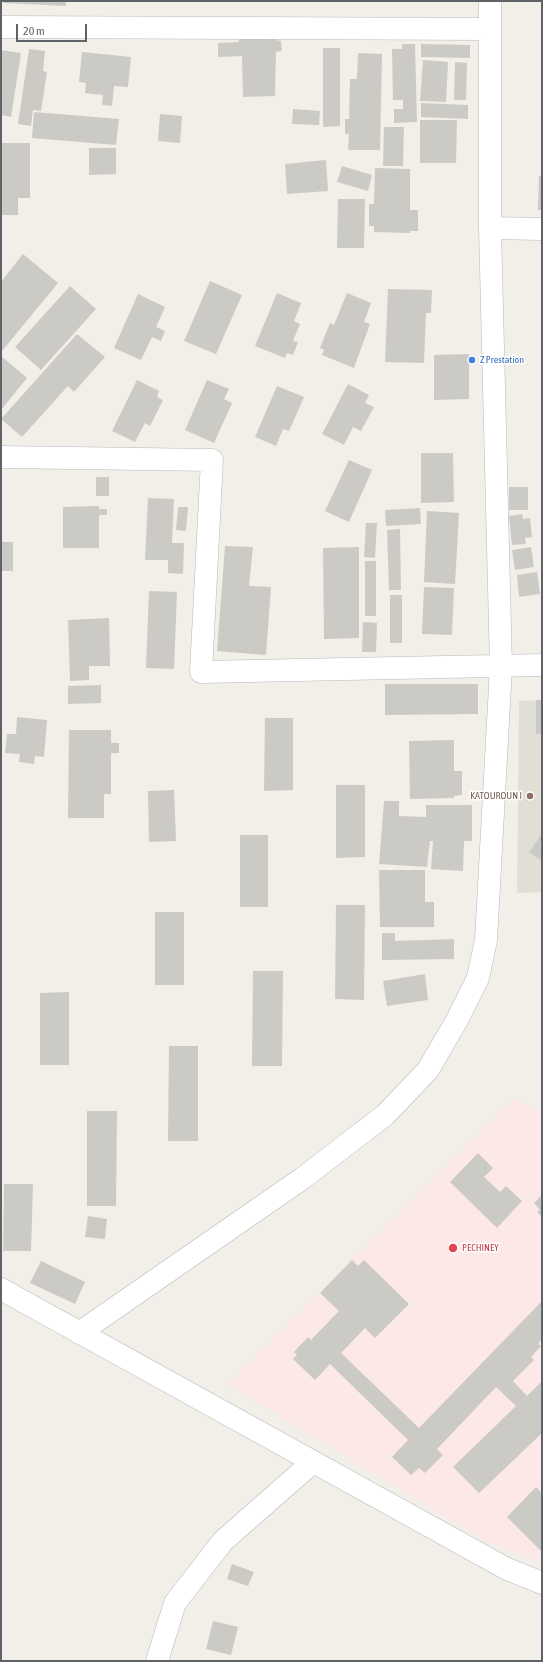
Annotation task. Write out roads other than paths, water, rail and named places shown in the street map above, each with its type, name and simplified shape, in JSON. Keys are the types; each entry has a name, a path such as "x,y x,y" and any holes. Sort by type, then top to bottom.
{"street":[{"path":"78,1333 303,1178 385,1115 428,1070 457,1020 478,978 486,940 502,667 490,228 490,1"},
{"path":"1,27 490,28"},
{"path":"490,228 542,229"},
{"path":"1,457 212,460 201,672 542,665"},
{"path":"1,1289 506,1569 542,1583"},
{"path":"157,1661 175,1603 213,1554 223,1542 313,1462"}],"place":[{"name":"Z Prestation","path":"472,360"},
{"name":"KATOUROUN I","path":"530,796"},
{"name":"PECHINEY","path":"453,1248"}]}
